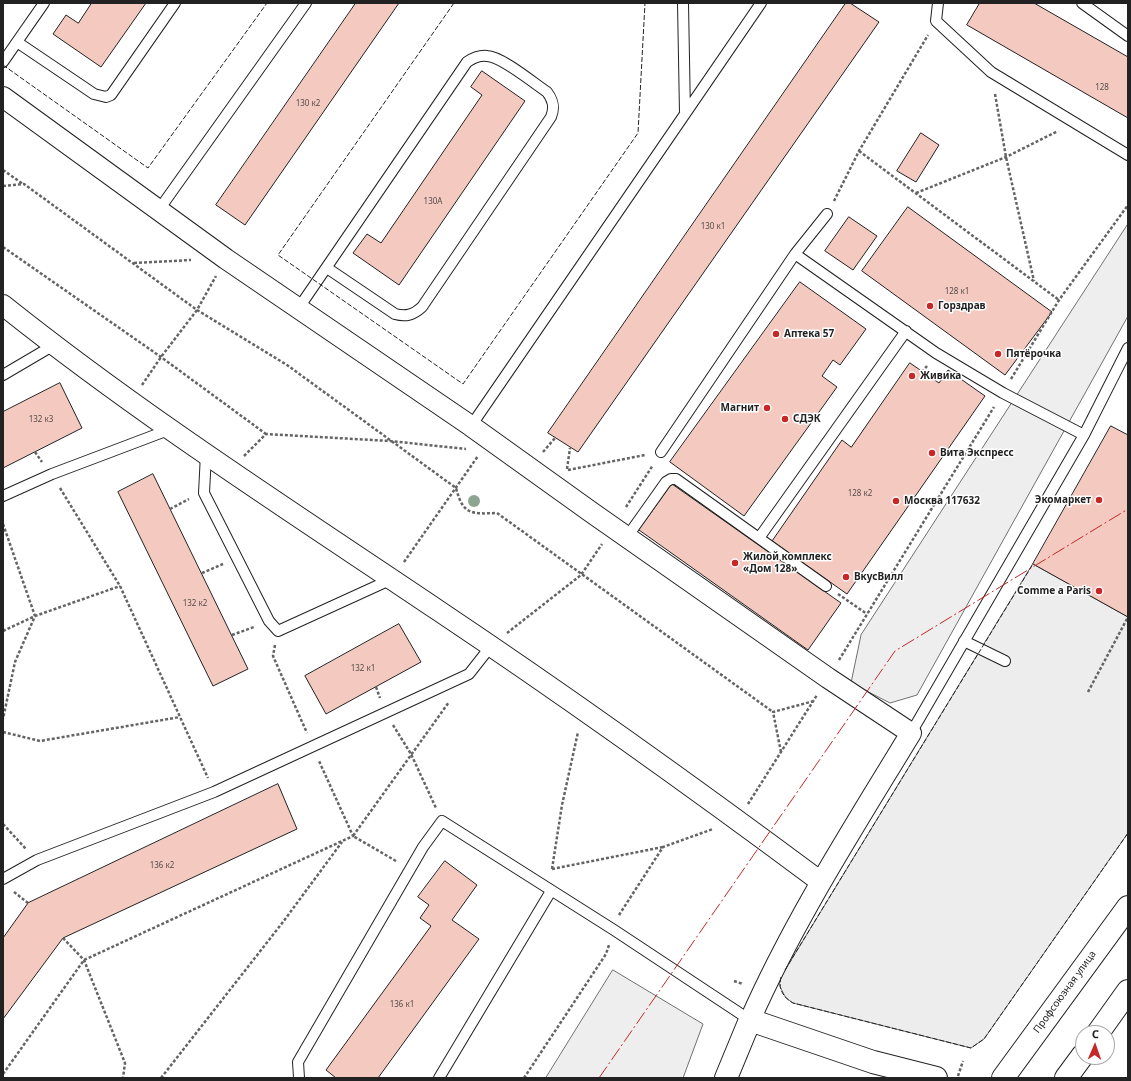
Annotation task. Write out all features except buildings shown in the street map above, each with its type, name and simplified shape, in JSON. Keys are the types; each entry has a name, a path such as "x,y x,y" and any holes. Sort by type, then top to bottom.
{"main road":[{"name":"Профсоюзная улица","path":"1003,1078 1128,907"},
{"path":"1104,1025 1128,992"},
{"path":"726,1078 750,1020 873,1062 936,1078"},
{"path":"873,1062 894,1078"},
{"path":"1066,1078 1076,1065"}],"street":[{"path":"3,97 226,259 471,426 828,678 911,733 821,882 763,991 750,1020"},
{"path":"3,305 54,345 131,401 491,646 738,820 821,882"}],"lane":[{"path":"3,62 44,3"},
{"path":"17,42 94,94 106,97 112,95 175,3"},
{"path":"158,211 306,3"},
{"path":"683,3 685,114"},
{"path":"471,426 761,3"},
{"path":"938,3 936,21 991,72 1128,155"},
{"path":"1082,3 1128,36"},
{"path":"298,309 326,268 467,62 476,57 489,56 501,61 547,92 552,99 554,111 551,117 422,307 414,314 403,316 395,314 326,268"},
{"path":"661,452 795,254 827,214"},
{"path":"795,254 936,353 1003,393 1084,435"},
{"path":"759,538 906,331"},
{"path":"3,375 54,345"},
{"path":"911,733 1084,435 1128,348"},
{"path":"3,496 52,474 171,429"},
{"path":"206,453 204,493 269,621 278,631 392,579"},
{"path":"620,532 666,482 673,479 826,586"},
{"path":"964,641 1005,661"},
{"path":"3,879 37,860 214,792 469,674 491,646"},
{"path":"299,1078 298,1062 422,847 442,821 750,1020"},
{"path":"440,1078 552,891"}],"path":[{"path":"827,214 859,151 936,21"},
{"path":"991,72 1006,157 1034,281"},
{"path":"916,193 1006,157 1075,123"},
{"path":"859,151 1059,300"},
{"path":"3,170 134,263 197,310 286,365 456,488 459,500 468,511 476,514 497,513 773,712 782,753"},
{"path":"3,186 24,184"},
{"path":"738,820 782,753 1059,300 1128,205"},
{"path":"3,247 161,357 266,434 390,441 467,449"},
{"path":"134,263 226,259"},
{"path":"131,401 161,357 197,310 226,259"},
{"path":"392,579 482,450 471,426"},
{"path":"230,469 266,434"},
{"path":"543,452 555,438"},
{"path":"567,470 570,448"},
{"path":"540,475 661,452"},
{"path":"491,646 581,574 620,532 661,452"},
{"path":"52,474 120,586 214,792"},
{"path":"170,509 204,493"},
{"path":"3,524 35,616 15,662 3,719"},
{"path":"202,573 237,558"},
{"path":"3,631 35,616 120,586"},
{"path":"826,586 867,614"},
{"path":"1088,692 1128,617"},
{"path":"232,635 269,621"},
{"path":"278,631 273,656 353,836 410,869"},
{"path":"3,1074 84,960 353,836 469,674"},
{"path":"773,712 814,701"},
{"path":"552,869 562,805 583,711"},
{"path":"385,713 412,754 442,821"},
{"path":"3,732 40,741 180,717"},
{"path":"3,824 37,860"},
{"path":"160,1078 283,922 343,840"},
{"path":"526,874 663,847"},
{"path":"13,891 28,903"},
{"path":"63,938 84,960 125,1063 123,1078"},
{"path":"958,1078 964,1061"}],"shaded area":[{"path":"1128,224 1128,316 917,695 890,703 851,683 861,635"},
{"path":"1033,564 1128,617 1128,833 984,1039 971,1048 793,1003 786,998 779,985 781,977"},
{"path":"613,970 703,1024 683,1078 546,1078"}],"fence":[{"path":"3,65 148,168 267,3"},
{"path":"454,3 278,255 463,384 638,133 645,3"},
{"path":"785,970 1033,564"},
{"path":"781,977 780,985 782,992 786,998 793,1003 971,1048 984,1039 1128,833"}],"power":[{"path":"599,1078 895,651 1128,509"}],"place":[{"name":"Горздрав","path":"930,306"},
{"name":"Аптека 57","path":"776,334"},
{"name":"Пятёрочка","path":"998,354"},
{"name":"Живика","path":"912,376"},
{"name":"Магнит","path":"767,408"},
{"name":"СДЭК","path":"785,419"},
{"name":"Вита Экспресс","path":"932,453"},
{"name":"Экомаркет","path":"1099,500"},
{"name":"Москва 117632","path":"896,501"},
{"name":"Жилой комплекс «Дом 128»","path":"735,563"},
{"name":"ВкусВилл","path":"846,577"},
{"name":"Comme a Paris","path":"1099,591"}]}
